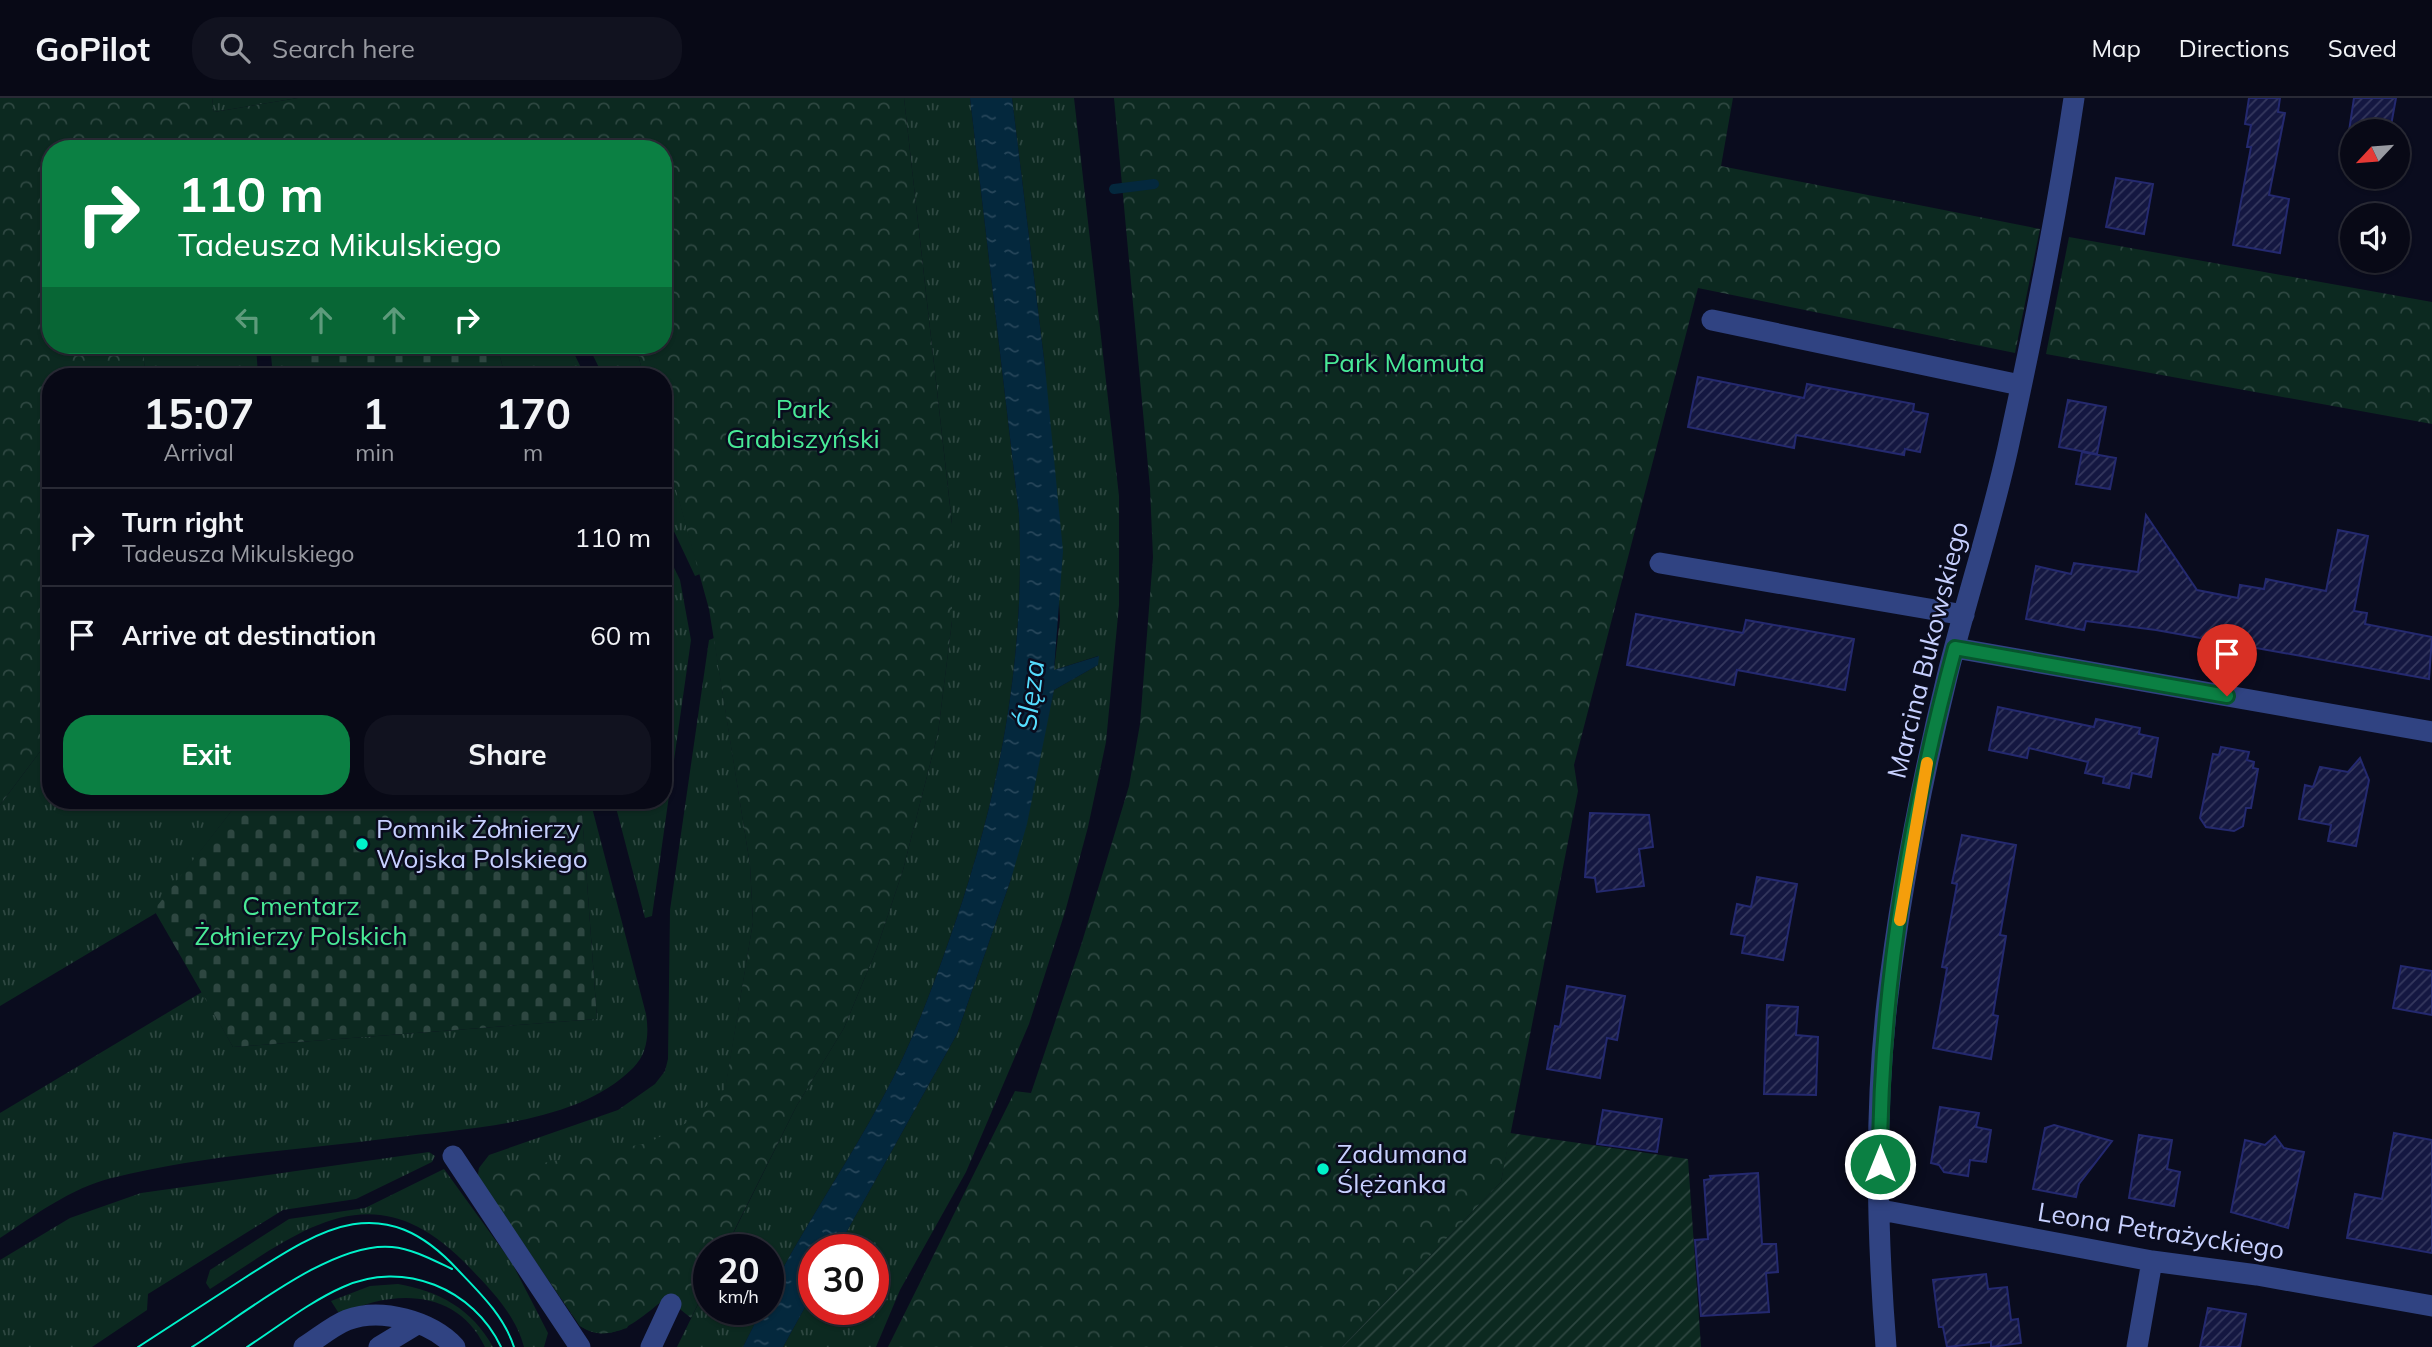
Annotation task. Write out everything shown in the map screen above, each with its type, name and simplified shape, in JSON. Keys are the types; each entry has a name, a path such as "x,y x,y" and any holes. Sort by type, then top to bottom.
{"street":[{"name":"Marcina Bukowskiego","path":"1886,1347 1879,1257 1880,1126 1887,1005 1924,777 2009,444 2074,98"},
{"path":"1712,320 2020,385"},
{"path":"1660,563 1964,615"},
{"path":"1955,648 2432,732"},
{"path":"453,1156 580,1347"},
{"name":"Leona Petrażyckiego","path":"1881,1210 2152,1261 2257,1275 2432,1306"},
{"path":"2137,1347 2152,1261"},
{"path":"651,1347 671,1304"},
{"path":"304,1347 347,1320 384,1315 443,1334 455,1347"},
{"path":"379,1347 417,1324"}],"green space":[{"name":"Park Grabiszyński","path":"0,98 212,98 214,112 298,98 904,98 952,524 952,621 938,733 903,870 877,948 844,1028 796,1107 732,1234 693,1234 691,1318 666,1298 636,1321 615,1332 592,1332 580,1326 478,1177 479,1168 517,1168 648,1143 690,1121 725,1089 753,922 750,865 709,609 672,475 672,368 642,368 638,354 672,354 672,140 42,140 42,354 144,354 144,368 42,368 42,749 0,805"},
{"path":"212,98 298,98 214,112"},
{"path":"904,98 970,98 1019,514 1018,625 1004,735 993,789 980,843 946,949 925,1006 882,1099 803,1234 798,1234 798,1243 784,1267 784,1234 733,1234 796,1107 844,1028 877,948 903,870 938,733 952,621 952,523"},
{"path":"1012,98 1074,98 1119,496 1119,605 1106,742 1088,827 1065,912 1029,1024 966,1172 900,1290 889,1316 889,1234 845,1234 957,1034 1011,879 1054,690 1098,665 1098,656 1054,670 1060,619 1045,367"},
{"name":"Park Mamuta","path":"1114,98 1733,98 1721,166 2040,229 2015,353 1698,288 1574,765 1578,791 1501,1182 1342,1347 888,1347 1015,1091 1031,1093 1082,942 1129,786 1140,724 1153,557 1150,488"},
{"path":"2069,237 2432,302 2432,424 2046,354"},
{"path":"144,354 257,354 257,368 144,368"},
{"path":"271,354 302,354 301,368 272,368"},
{"path":"302,354 499,354 503,368 301,368"},
{"path":"499,354 574,354 581,368 503,368"},
{"path":"592,354 638,354 642,368 599,368"},
{"path":"672,475 700,574 695,576 672,527"},
{"path":"672,564 680,580 691,640 672,774"},
{"path":"714,638 750,865 753,922 714,1158 627,1328 598,1333 580,1326 478,1177 479,1168 489,1155 618,1110 655,1084 665,1071 668,1059 670,910 709,640"},
{"path":"42,749 42,809 233,809 155,910 156,913 0,1006 0,805"},
{"name":"Cmentarz Żołnierzy Polskich","path":"233,809 582,809 597,1019 233,1047 154,910"},
{"path":"582,809 592,809 647,1021 646,1043 642,1056 633,1068 610,1087 582,1102 519,1121 216,1158 112,1178 68,1195 0,1238 0,1113 202,992 233,1047 597,1019"},
{"path":"616,809 667,809 652,916 645,918"},
{"path":"1510,1133 1688,1159 1701,1347 1342,1347 1501,1182"},
{"path":"429,1152 435,1156 432,1162 356,1199 283,1210 148,1294 147,1310 92,1347 0,1347 0,1260 70,1218 141,1193"},
{"path":"444,1169 512,1263 548,1333 544,1347 524,1347 510,1315 495,1296 471,1269 436,1238 403,1221 371,1214 340,1218 309,1229 210,1289 206,1283 210,1270 289,1219 365,1208"},
{"path":"398,1284 427,1291 453,1304 475,1322 493,1347 485,1347 473,1328 458,1313 440,1304 401,1298 360,1306 340,1315 331,1301 370,1286"},
{"path":"693,1314 693,1325 754,1325 743,1347 677,1347"},
{"path":"798,1320 798,1325 885,1325 876,1347 783,1347"}],"water":[{"name":"Ślęza","path":"970,98 1012,98 1045,367 1063,551 1054,670 1099,656 1098,665 1054,690 1027,824 1011,879 957,1034 845,1234 802,1234 882,1099 917,1026 964,896 980,843 1004,735 1012,680 1018,625 1019,514"},
{"path":"798,1242 798,1320 783,1347 743,1347 754,1325 784,1325 784,1266"}],"building":[{"path":"2249,98 2280,98 2278,112 2285,113 2269,195 2289,199 2280,253 2233,245 2251,147 2247,147 2251,125 2245,124"},
{"path":"2354,98 2396,98 2392,119 2351,119"},
{"path":"2116,178 2153,184 2144,234 2106,227"},
{"path":"1698,377 1804,398 1807,384 1914,404 1913,411 1928,414 1920,452 1905,449 1904,455 1796,435 1794,448 1688,427"},
{"path":"2068,400 2106,407 2097,454 2059,447"},
{"path":"2082,452 2116,458 2110,489 2076,484"},
{"path":"2146,515 2197,590 2238,598 2240,585 2264,589 2266,579 2326,591 2338,530 2368,536 2354,611 2367,613 2365,624 2432,637 2429,679 2156,630 2086,621 2084,630 2026,619 2036,566 2071,574 2074,563 2138,572"},
{"path":"1636,614 1743,633 1746,620 1854,639 1845,690 1737,670 1734,685 1627,665"},
{"path":"1998,707 2094,727 2096,719 2140,728 2139,734 2158,738 2151,777 2132,773 2129,788 2103,783 2104,777 2085,773 2088,762 2029,748 2027,758 1989,750"},
{"path":"2221,747 2249,752 2247,760 2254,762 2253,768 2258,769 2251,808 2246,808 2243,826 2234,831 2206,827 2200,818 2213,754 2219,755"},
{"path":"2360,758 2369,780 2356,846 2328,841 2331,825 2299,819 2305,785 2313,787 2320,767 2348,772"},
{"path":"1590,813 1649,815 1653,847 1639,849 1644,886 1597,892 1595,878 1585,877"},
{"path":"1962,835 2016,845 2000,935 2006,936 1993,1015 1998,1016 1991,1059 1933,1048 1947,968 1942,967 1957,884 1952,883"},
{"path":"1757,877 1797,884 1783,960 1742,953 1745,936 1731,934 1737,904 1751,907"},
{"path":"2401,966 2432,971 2432,1015 2393,1008"},
{"path":"1567,986 1625,996 1617,1040 1607,1038 1600,1078 1547,1069 1555,1026 1560,1027"},
{"path":"1767,1005 1798,1007 1796,1035 1818,1037 1816,1095 1764,1094"},
{"path":"1940,1107 1979,1113 1976,1127 1991,1130 1986,1162 1970,1160 1968,1176 1944,1172 1939,1165 1931,1163"},
{"path":"1603,1110 1662,1119 1657,1152 1597,1144"},
{"path":"2054,1125 2112,1141 2079,1184 2076,1197 2033,1189 2045,1128"},
{"path":"2394,1133 2432,1140 2432,1253 2347,1238 2355,1194 2382,1199"},
{"path":"2139,1135 2172,1140 2167,1169 2180,1172 2174,1206 2129,1198"},
{"path":"2275,1136 2284,1148 2304,1152 2288,1228 2231,1212 2245,1140 2265,1145"},
{"path":"1758,1173 1762,1244 1776,1244 1778,1272 1766,1273 1769,1312 1701,1316 1695,1240 1708,1239 1704,1180 1711,1179 1710,1176"},
{"path":"1986,1274 1988,1289 2007,1287 2011,1320 2018,1319 2021,1343 1991,1347 1991,1342 1947,1347 1943,1327 1939,1327 1933,1280"},
{"path":"2208,1308 2246,1314 2240,1347 2200,1347"}],"waterway":[{"path":"1114,189 1154,184"}],"tram line":[{"path":"138,1347 301,1244 352,1224 378,1223 404,1230 430,1245 458,1270 490,1305 504,1325 514,1347"},
{"path":"192,1347 289,1283 343,1256 368,1248 400,1248 452,1269"},
{"path":"247,1347 330,1293 366,1279 389,1276 412,1278 455,1295 473,1309 489,1327 501,1347"}],"slow traffic":[{"path":"1900,920 1927,763"}],"place":[{"name":"Pomnik Żołnierzy Wojska Polskiego","path":"362,844"},
{"name":"Zadumana Ślężanka","path":"1323,1169"}],"route":[{"path":"1880,1164 1887,1005 1924,777 1955,648 2227,696"}]}
